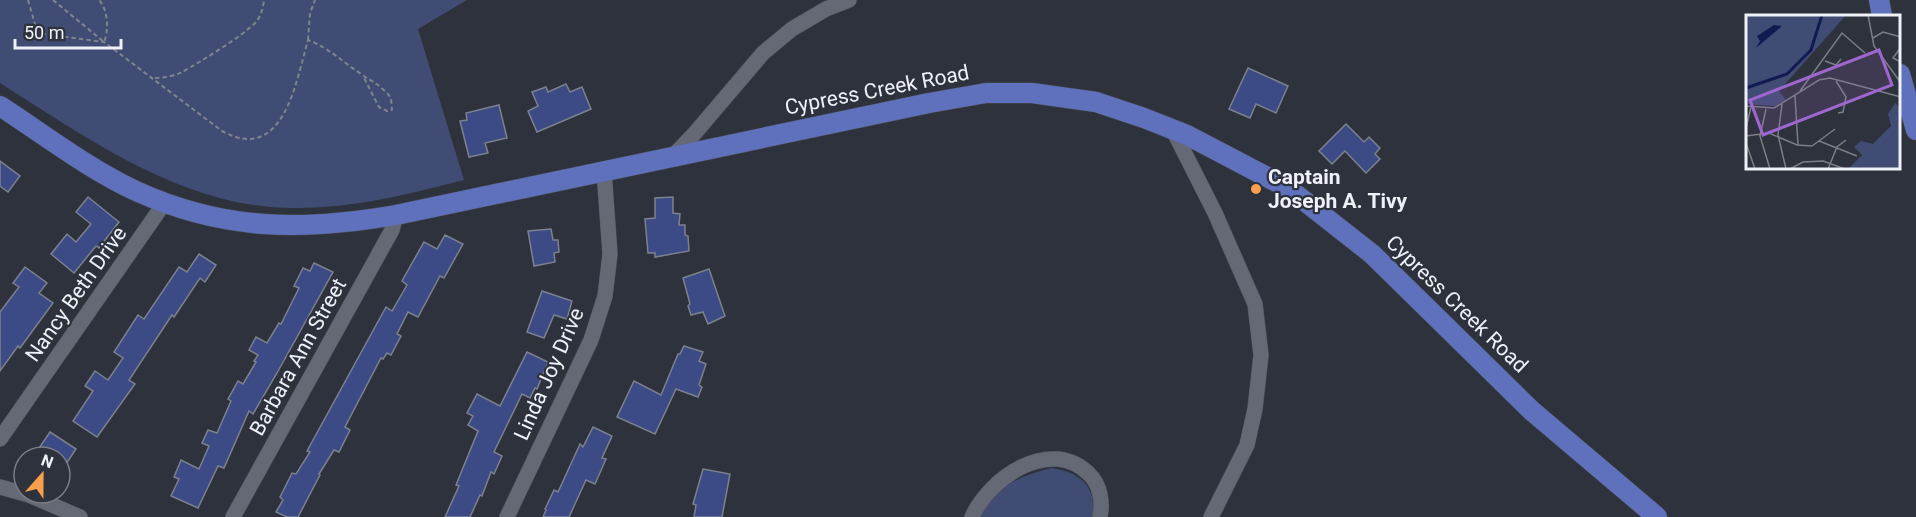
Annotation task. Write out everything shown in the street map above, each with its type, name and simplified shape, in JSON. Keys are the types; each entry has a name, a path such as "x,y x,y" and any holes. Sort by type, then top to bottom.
{"main road":[{"path":"1879,0 1882,15"},
{"path":"1901,81 1916,130"},
{"name":"Cypress Creek Road","path":"0,106 100,171 135,190 205,216 238,223 266,224 348,223 396,215 929,102 986,93 1032,93 1096,102 1144,118 1227,154 1288,188 1372,254 1532,411 1658,517"}],"street":[{"path":"673,156 763,53 792,29 826,9 849,0"},
{"path":"1173,130 1248,285 1255,304 1261,356 1256,409 1247,445 1211,517"},
{"name":"Linda Joy Drive","path":"507,517 591,340 605,296 610,254 604,171"},
{"name":"Nancy Beth Drive","path":"0,439 165,202"},
{"name":"Barbara Ann Street","path":"233,517 392,230 396,215"},
{"path":"972,517 988,492 1015,471 1043,459 1063,459 1082,467 1092,477 1100,492 1100,517"},
{"path":"0,487 30,495 80,517"}],"path":[{"path":"28,0 37,31 44,34 105,42"},
{"path":"53,0 222,131 245,140 266,135 276,127 283,116 289,104 308,40 310,13 315,0"},
{"path":"99,0 103,3 106,18 105,42"},
{"path":"153,78 164,78 181,72 246,31 258,20 264,0"},
{"path":"308,40 373,80 391,98 392,110 387,111 379,107 363,75"}],"shaded area":[{"path":"0,0 467,0 418,29 464,180 361,203 298,208 257,206 217,197 179,184 141,168 105,148 0,83"},
{"path":"1052,468 1071,473 1085,483 1092,497 1093,517 981,517 985,507 1000,490 1020,478"}],"building":[{"path":"1248,68 1288,86 1276,113 1256,104 1250,118 1229,109"},
{"path":"566,84 570,92 582,87 591,109 537,132 528,111 538,106 532,92 546,87 548,92"},
{"path":"499,105 507,138 485,143 488,153 469,157 460,121 467,120 466,113"},
{"path":"1346,124 1364,142 1369,137 1380,148 1375,154 1380,159 1366,173 1345,151 1332,164 1319,151"},
{"path":"0,161 20,176 8,192 0,186"},
{"path":"88,197 119,222 99,248 96,246 74,273 51,254 67,234 76,242 91,224 76,212"},
{"path":"673,197 673,213 680,214 679,225 685,225 689,251 655,257 655,253 648,253 645,219 655,218 655,198"},
{"path":"551,229 553,240 558,240 559,252 554,253 555,262 534,266 528,231"},
{"path":"445,235 463,244 444,278 440,276 418,317 408,312 397,334 401,336 391,355 387,353 383,359 381,358 345,427 350,430 339,452 334,450 319,474 298,517 287,517 276,512 283,500 280,497 292,473 296,474 310,452 307,451 386,307 392,311 407,285 402,281 424,242 437,249"},
{"path":"199,254 216,265 205,282 200,278 174,317 172,315 129,380 135,384 97,437 73,421 93,391 85,386 95,371 108,380 123,358 114,352 138,315 144,319 179,267 187,272"},
{"path":"314,263 333,272 253,414 249,411 224,468 218,466 198,508 171,496 179,479 174,477 181,460 199,469 209,446 202,443 208,430 217,433 231,401 228,399 238,381 243,384 256,362 254,361 258,355 249,350 256,337 267,343 279,323 281,324 299,288 294,286 303,268 310,271"},
{"path":"25,267 47,283 39,293 53,303 0,371 0,312 19,287 13,283"},
{"path":"709,269 725,316 708,324 703,312 691,315 683,278"},
{"path":"542,291 572,301 567,319 554,315 544,338 527,332"},
{"path":"684,346 703,352 699,361 706,364 699,385 702,387 698,397 676,389 655,434 617,417 634,381 661,395 678,354"},
{"path":"527,352 548,362 537,389 535,388 530,398 522,394 494,452 502,456 494,474 491,472 482,496 480,495 470,517 445,517 459,486 456,485 478,431 468,425 473,416 467,413 477,394 500,406"},
{"path":"593,427 612,436 602,458 606,459 595,484 586,480 569,517 543,517 554,490 558,492 580,444 583,447"},
{"path":"50,432 70,445 41,445"},
{"path":"703,469 730,474 722,517 694,517 696,505 693,504"}],"place":[{"name":"Captain Joseph A. Tivy","path":"1256,189"}]}
